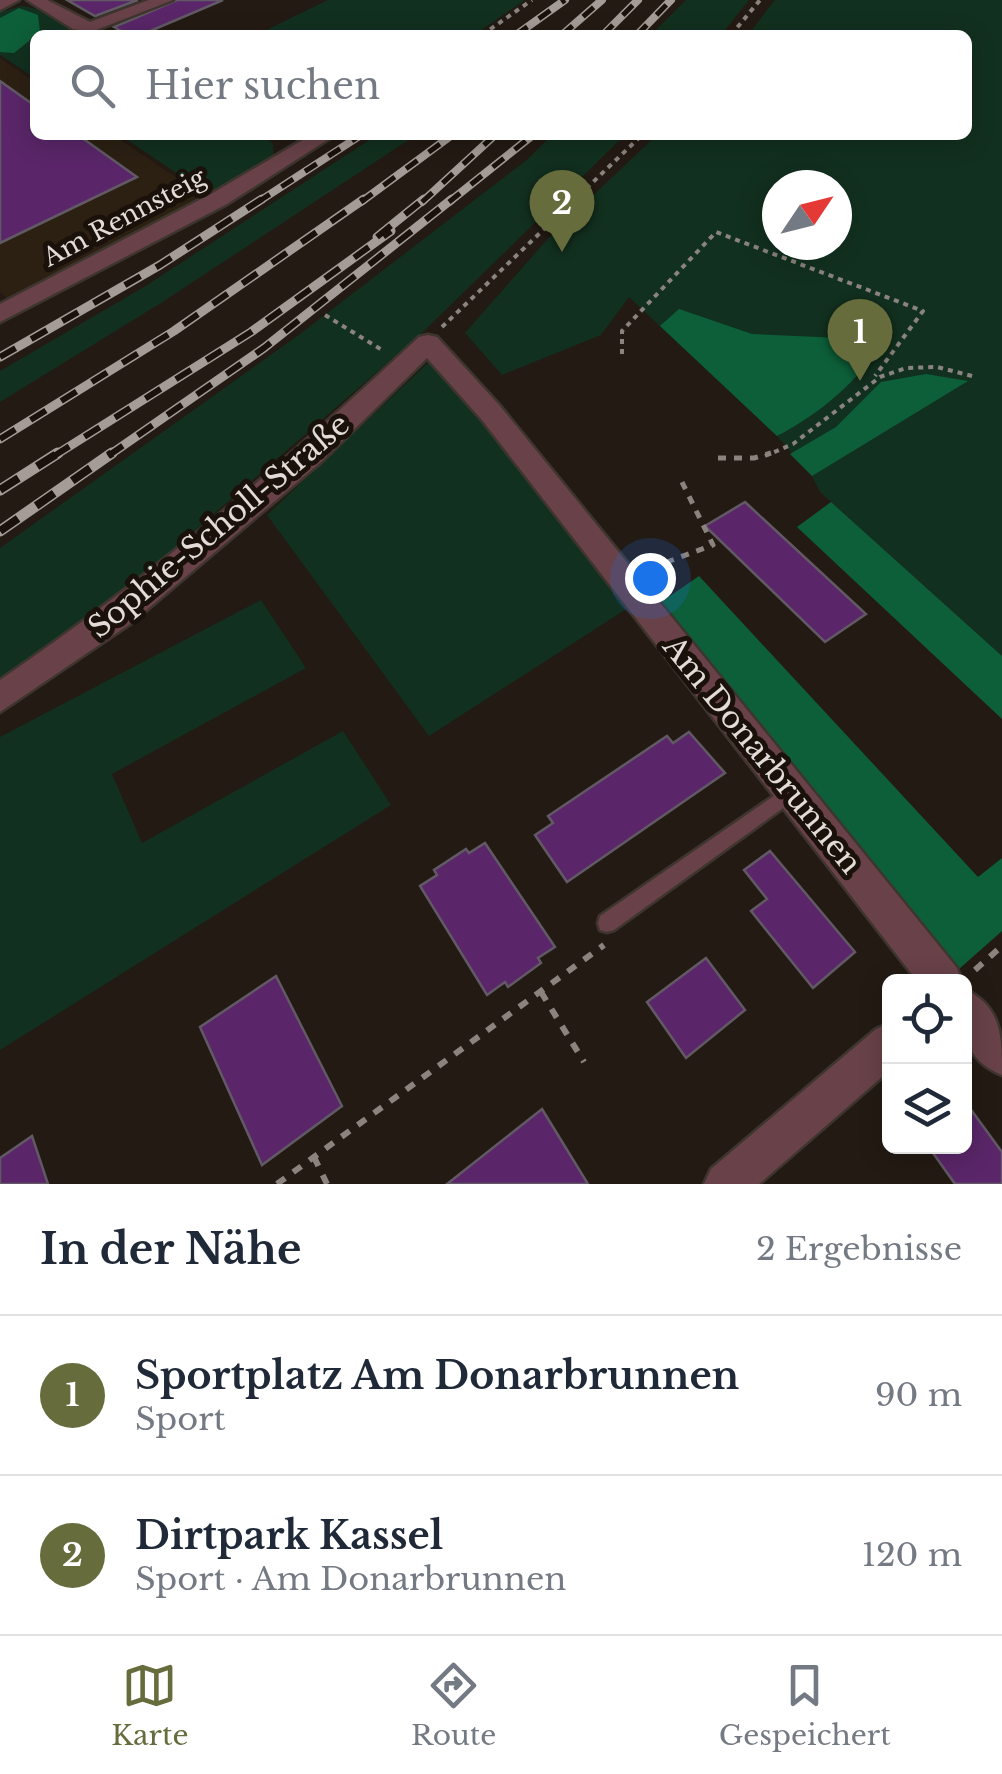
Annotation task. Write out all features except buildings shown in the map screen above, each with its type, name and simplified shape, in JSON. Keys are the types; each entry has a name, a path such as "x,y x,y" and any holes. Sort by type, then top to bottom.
{"street":[{"path":"0,5 11,0"},
{"path":"35,0 79,25 91,27 165,0"},
{"name":"Am Rennsteig","path":"0,314 219,199 317,140"},
{"name":"Sophie-Scholl-Straße","path":"0,698 119,614 310,455 428,343"},
{"name":"Am Donarbrunnen","path":"428,343 491,413 937,974"},
{"path":"972,1018 1002,1055"},
{"path":"726,1184 882,1050"}],"lane":[{"path":"607,924 791,792"}],"path":[{"path":"489,30 532,0"},
{"path":"736,30 760,0"},
{"path":"428,343 637,140"},
{"path":"622,354 622,331 716,232 923,311 875,376 804,435 764,456 718,458"},
{"path":"325,315 394,356"},
{"path":"875,376 924,368 954,369 976,376"},
{"path":"667,562 713,545 680,478"},
{"path":"277,1184 606,943 607,924"},
{"path":"970,974 1002,946"},
{"path":"540,992 584,1062"},
{"path":"314,1157 327,1184"}],"shaded area":[{"path":"0,58 30,79 30,140 120,140 205,197 10,301 0,292"}],"green space":[{"path":"328,0 525,0 481,30 266,30"},
{"path":"686,0 749,0 725,30 656,30"},
{"path":"775,0 1002,0 1002,656 820,492 812,476 777,436 629,297 601,335 502,375 465,333 552,234 652,140 972,140 972,30 752,30"},
{"path":"30,7 75,30 30,30 30,75 0,55 0,12"},
{"path":"19,8 38,15 40,30 30,30 30,40 14,53 0,52 0,18"},
{"path":"127,140 273,143 273,158 209,195"},
{"path":"369,140 408,140 161,303 0,402 0,371 144,287"},
{"path":"547,140 620,140 424,331 108,606 0,681 0,548 300,334 528,159"},
{"path":"679,309 752,334 886,340 838,395 777,436 660,326"},
{"path":"432,359 631,606 429,736 267,515"},
{"path":"926,374 968,381 812,476 790,454 836,427 881,382"},
{"path":"831,502 1002,656 1002,719 797,527"},
{"path":"699,576 978,877 1002,858 1002,931 959,969 657,605"},
{"path":"261,600 306,668 112,774 142,843 343,731 391,805 0,1050 0,737"}],"railway":[{"path":"523,30 565,0"},
{"path":"568,30 602,0"},
{"path":"608,30 638,0"},
{"path":"642,30 671,0"},
{"path":"258,202 353,140"},
{"path":"361,202 445,140"},
{"path":"422,202 490,140"},
{"path":"449,202 527,140"},
{"path":"0,357 160,265 262,199"},
{"path":"0,439 174,331 364,199"},
{"path":"377,237 424,199"},
{"path":"108,456 264,348 452,199"},
{"path":"54,456 251,332 391,231"},
{"path":"0,490 58,453"},
{"path":"0,531 112,453"}],"place":[{"name":"Dirtpark Kassel","path":"562,252"},
{"name":"Sportplatz Am Donarbrunnen","path":"860,381"}]}
